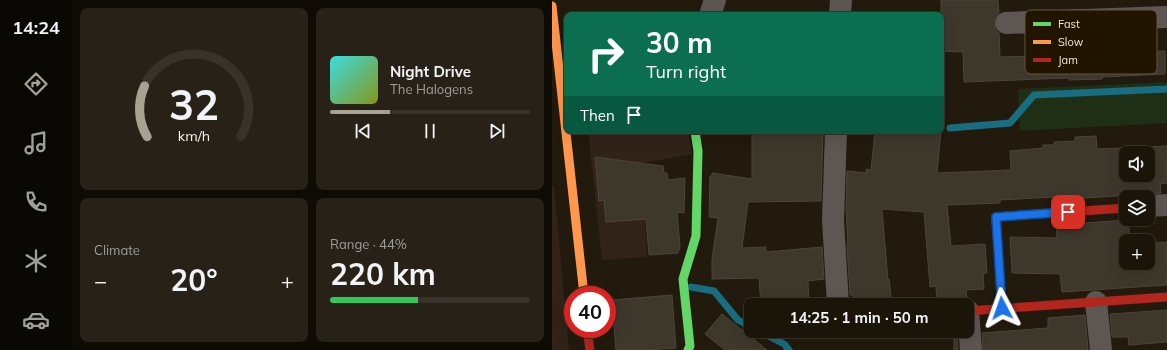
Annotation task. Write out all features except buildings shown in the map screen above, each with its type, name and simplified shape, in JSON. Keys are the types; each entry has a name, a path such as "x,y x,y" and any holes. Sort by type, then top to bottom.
{"street":[{"path":"711,12 715,0"},
{"path":"840,12 841,0"},
{"path":"552,6 564,123"},
{"path":"1157,17 1167,17"},
{"path":"1006,23 1025,22"},
{"path":"565,134 583,286"},
{"path":"688,350 690,346 683,278 696,236 698,151 695,134"},
{"path":"836,134 833,220 838,298"},
{"path":"1155,206 1167,205"},
{"path":"1002,308 996,217 1119,208"},
{"path":"974,310 1167,297"},
{"path":"1096,302 1101,350"},
{"path":"588,338 590,350"},
{"path":"970,338 971,350"}],"shaded area":[{"path":"588,134 689,134 692,154 642,163 647,257 602,260"},
{"path":"552,186 554,186 564,295 564,338 568,338 569,350 552,350"}],"green space":[{"path":"1167,82 1167,123 1020,131 1018,89"}],"waterway":[{"path":"950,128 1010,123 1034,95 1167,89"},
{"path":"691,287 714,291 738,320 744,323"},
{"path":"772,338 784,344 789,350"}],"traffic: fast":[{"path":"688,350 690,346 683,279 696,236 698,151 695,134"}],"traffic: slow":[{"path":"552,6 564,114"},
{"path":"566,134 583,286"},
{"path":"1002,308 996,217 1067,212"}],"traffic: jam":[{"path":"1067,212 1119,208"},
{"path":"974,311 1167,297"},
{"path":"588,338 590,350"}],"route":[{"path":"1002,308 996,217 1068,212"}]}
